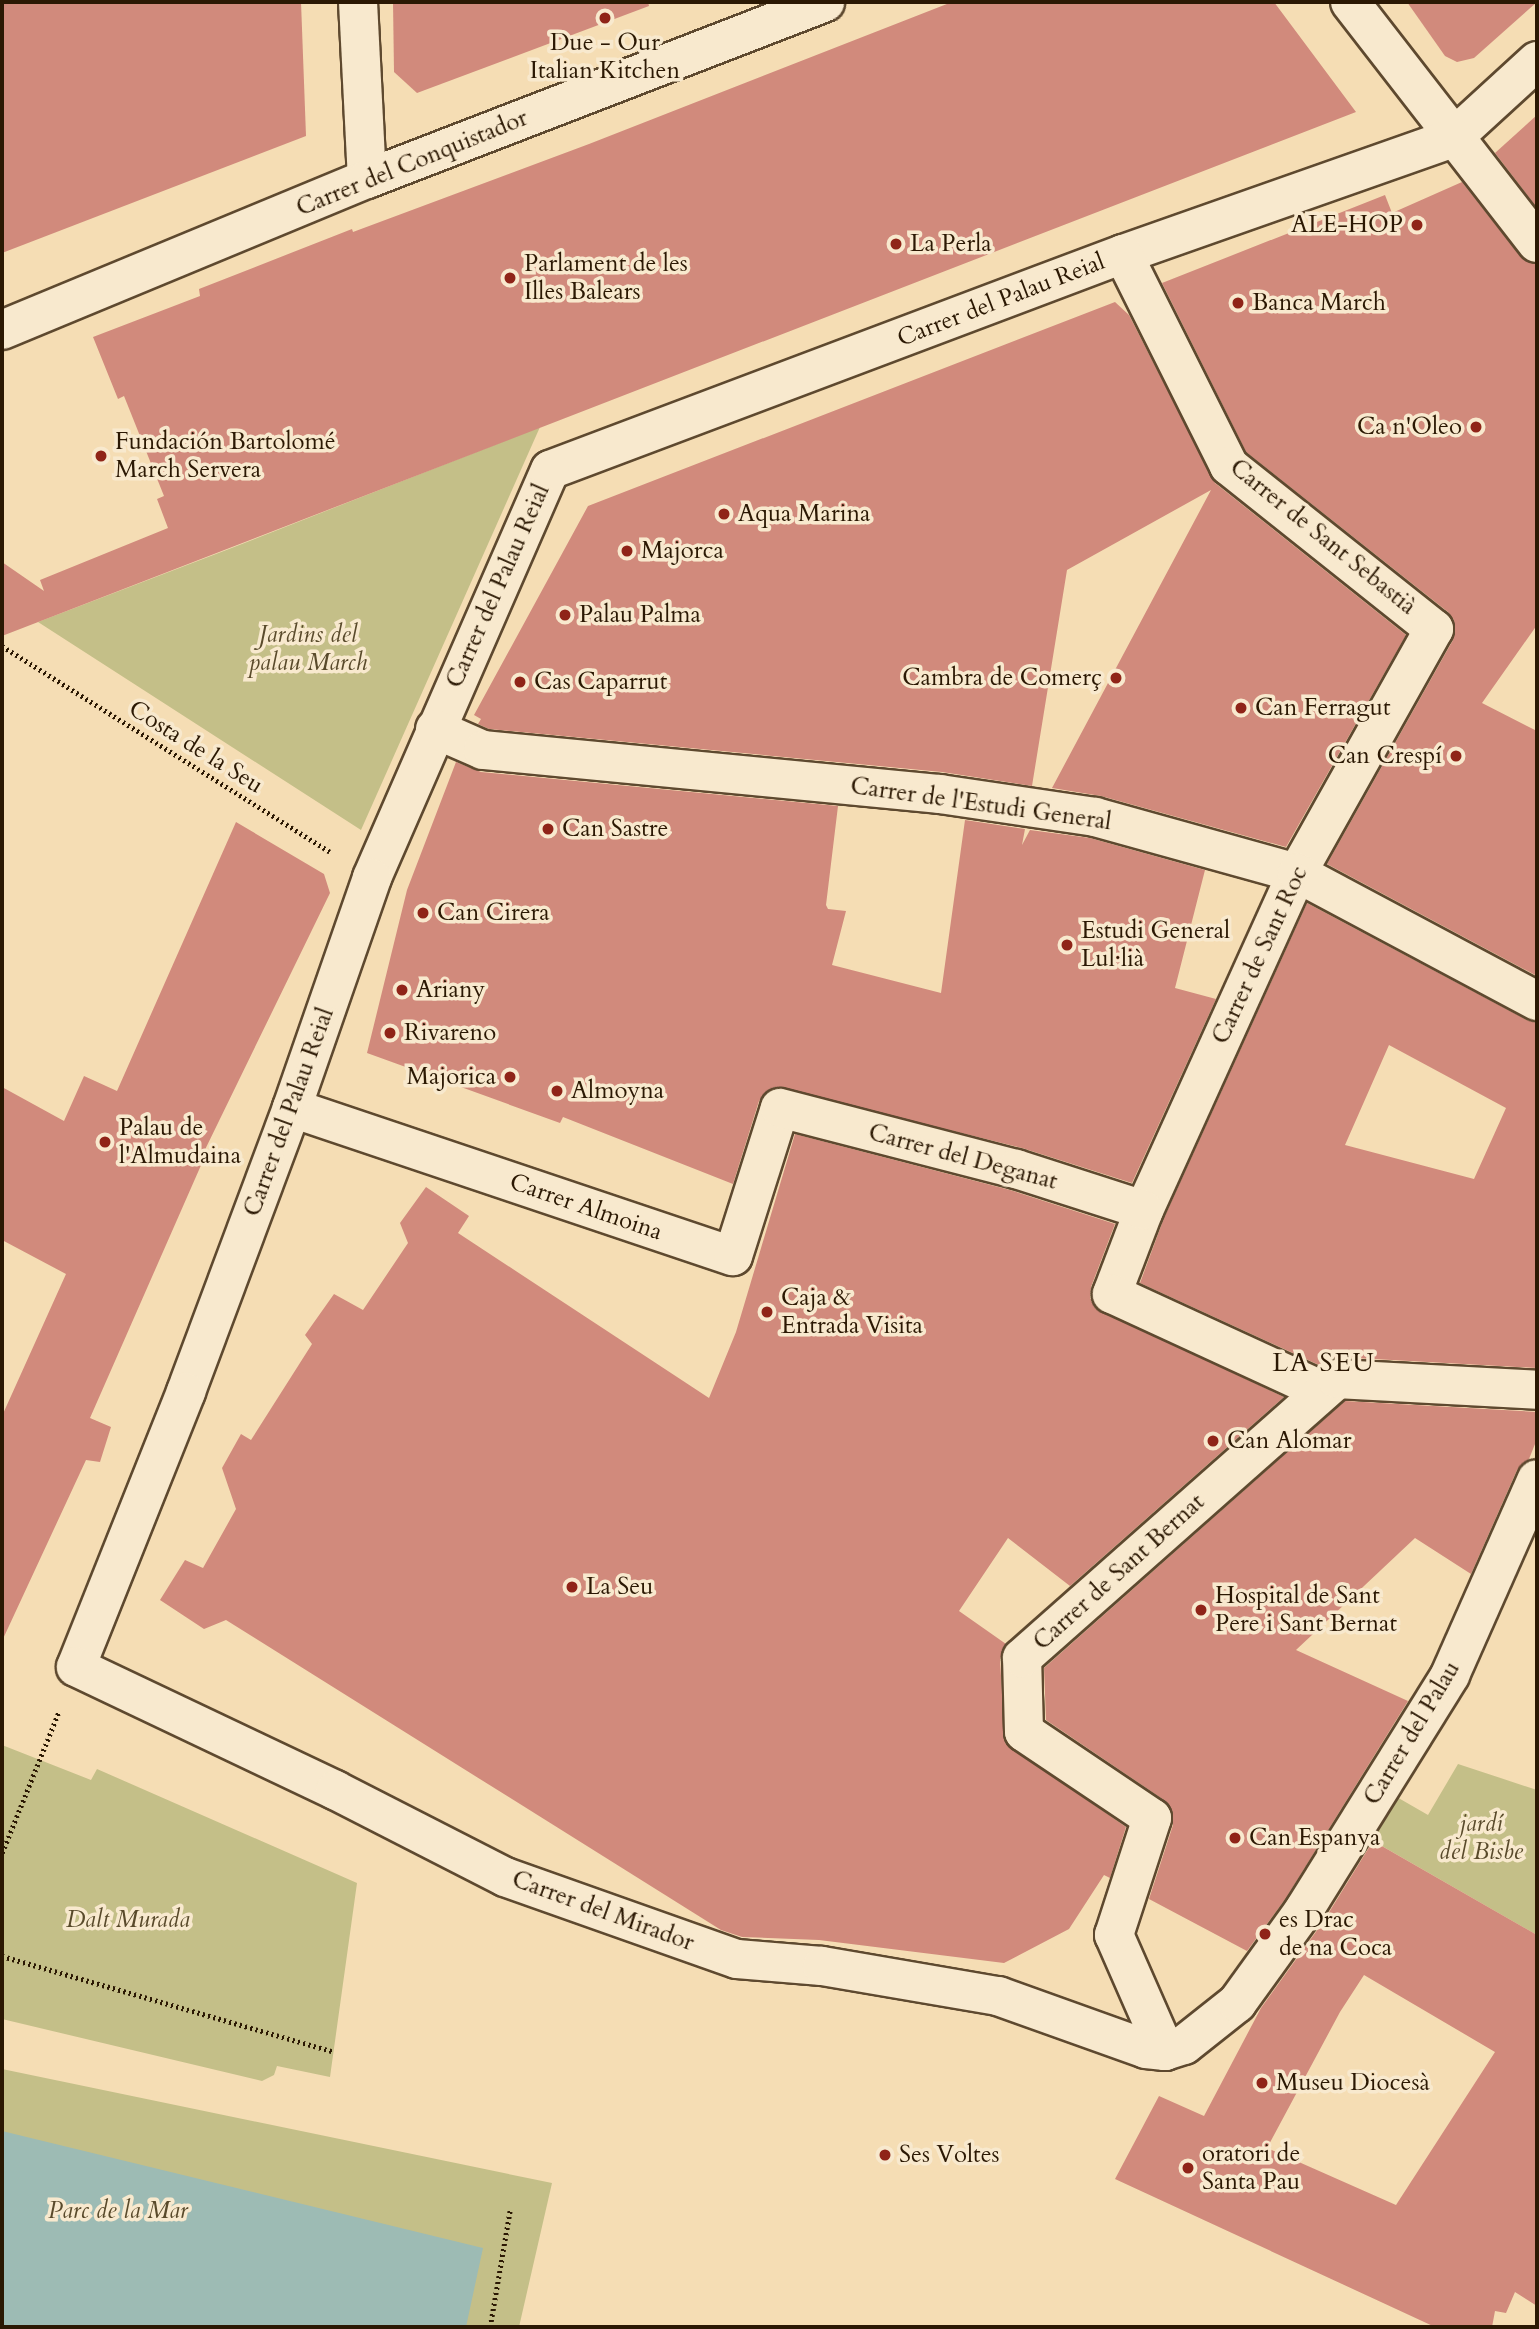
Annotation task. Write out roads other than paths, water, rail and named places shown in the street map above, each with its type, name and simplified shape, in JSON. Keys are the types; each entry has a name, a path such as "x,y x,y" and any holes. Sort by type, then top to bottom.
{"street":[{"path":"358,2 367,179"},
{"name":"Carrer del Conquistador","path":"2,330 367,179 825,2"},
{"path":"1350,2 1537,243"},
{"name":"Carrer del Palau Reial","path":"76,1667 186,1392 292,1108 372,878 550,470 1123,254 1453,138 1537,61"},
{"name":"Carrer de Sant Sebastià","path":"1123,254 1229,466 1434,629"},
{"name":"Carrer de Sant Roc","path":"1323,1391 1112,1294 1144,1210 1297,873 1434,629"},
{"name":"Carrer de l'Estudi General","path":"435,729 483,750 940,794 1095,817 1297,873 1537,1001"},
{"name":"Carrer Almoina","path":"292,1108 733,1256 780,1108"},
{"name":"Carrer del Deganat","path":"780,1108 1016,1169 1144,1210"},
{"path":"1323,1391 1337,1379 1537,1390"},
{"name":"Carrer de Sant Bernat","path":"1165,2051 1114,1936 1153,1818 1024,1732 1022,1658 1323,1391"},
{"name":"Carrer del Palau","path":"1165,2051 1184,2045 1237,2003 1304,1910 1450,1675 1537,1479"},
{"name":"Carrer del Mirador","path":"76,1667 335,1790 505,1877 737,1959 822,1966 998,1996 1146,2049 1165,2051"}],"water":[{"name":"Parc de la Mar","path":"2,2131 483,2248 466,2327 2,2327"}],"place":[{"name":"Due - Our Italian Kitchen","path":"605,18"},
{"name":"ALE-HOP","path":"1417,225"},
{"name":"La Perla","path":"896,244"},
{"name":"Parlament de les Illes Balears","path":"510,278"},
{"name":"Banca March","path":"1238,303"},
{"name":"Ca n'Oleo","path":"1476,427"},
{"name":"Fundación Bartolomé March Servera","path":"101,456"},
{"name":"Aqua Marina","path":"724,514"},
{"name":"Majorca","path":"627,551"},
{"name":"Palau Palma","path":"565,615"},
{"name":"Cambra de Comerç","path":"1116,678"},
{"name":"Cas Caparrut","path":"520,682"},
{"name":"Can Ferragut","path":"1241,708"},
{"name":"Can Crespí","path":"1456,756"},
{"name":"Can Sastre","path":"548,829"},
{"name":"Can Cirera","path":"423,913"},
{"name":"Estudi General Lul·lià","path":"1067,945"},
{"name":"Ariany","path":"402,990"},
{"name":"Rivareno","path":"390,1033"},
{"name":"Majorica","path":"510,1077"},
{"name":"Almoyna","path":"557,1091"},
{"name":"Palau de l'Almudaina","path":"105,1142"},
{"name":"Caja & Entrada Visita","path":"767,1312"},
{"name":"Can Alomar","path":"1213,1441"},
{"name":"La Seu","path":"572,1587"},
{"name":"Hospital de Sant Pere i Sant Bernat","path":"1201,1610"},
{"name":"Can Espanya","path":"1235,1838"},
{"name":"es Drac de na Coca","path":"1265,1934"},
{"name":"Museu Diocesà","path":"1262,2083"},
{"name":"Ses Voltes","path":"885,2155"},
{"name":"oratori de Santa Pau","path":"1188,2168"}],"district":[{"name":"LA SEU","path":"1324,1363"}],"park label":[{"name":"Jardins del palau March","path":"308,649"},
{"name":"jardí del Bisbe","path":"1481,1838"},
{"name":"Dalt Murada","path":"128,1920"}]}
